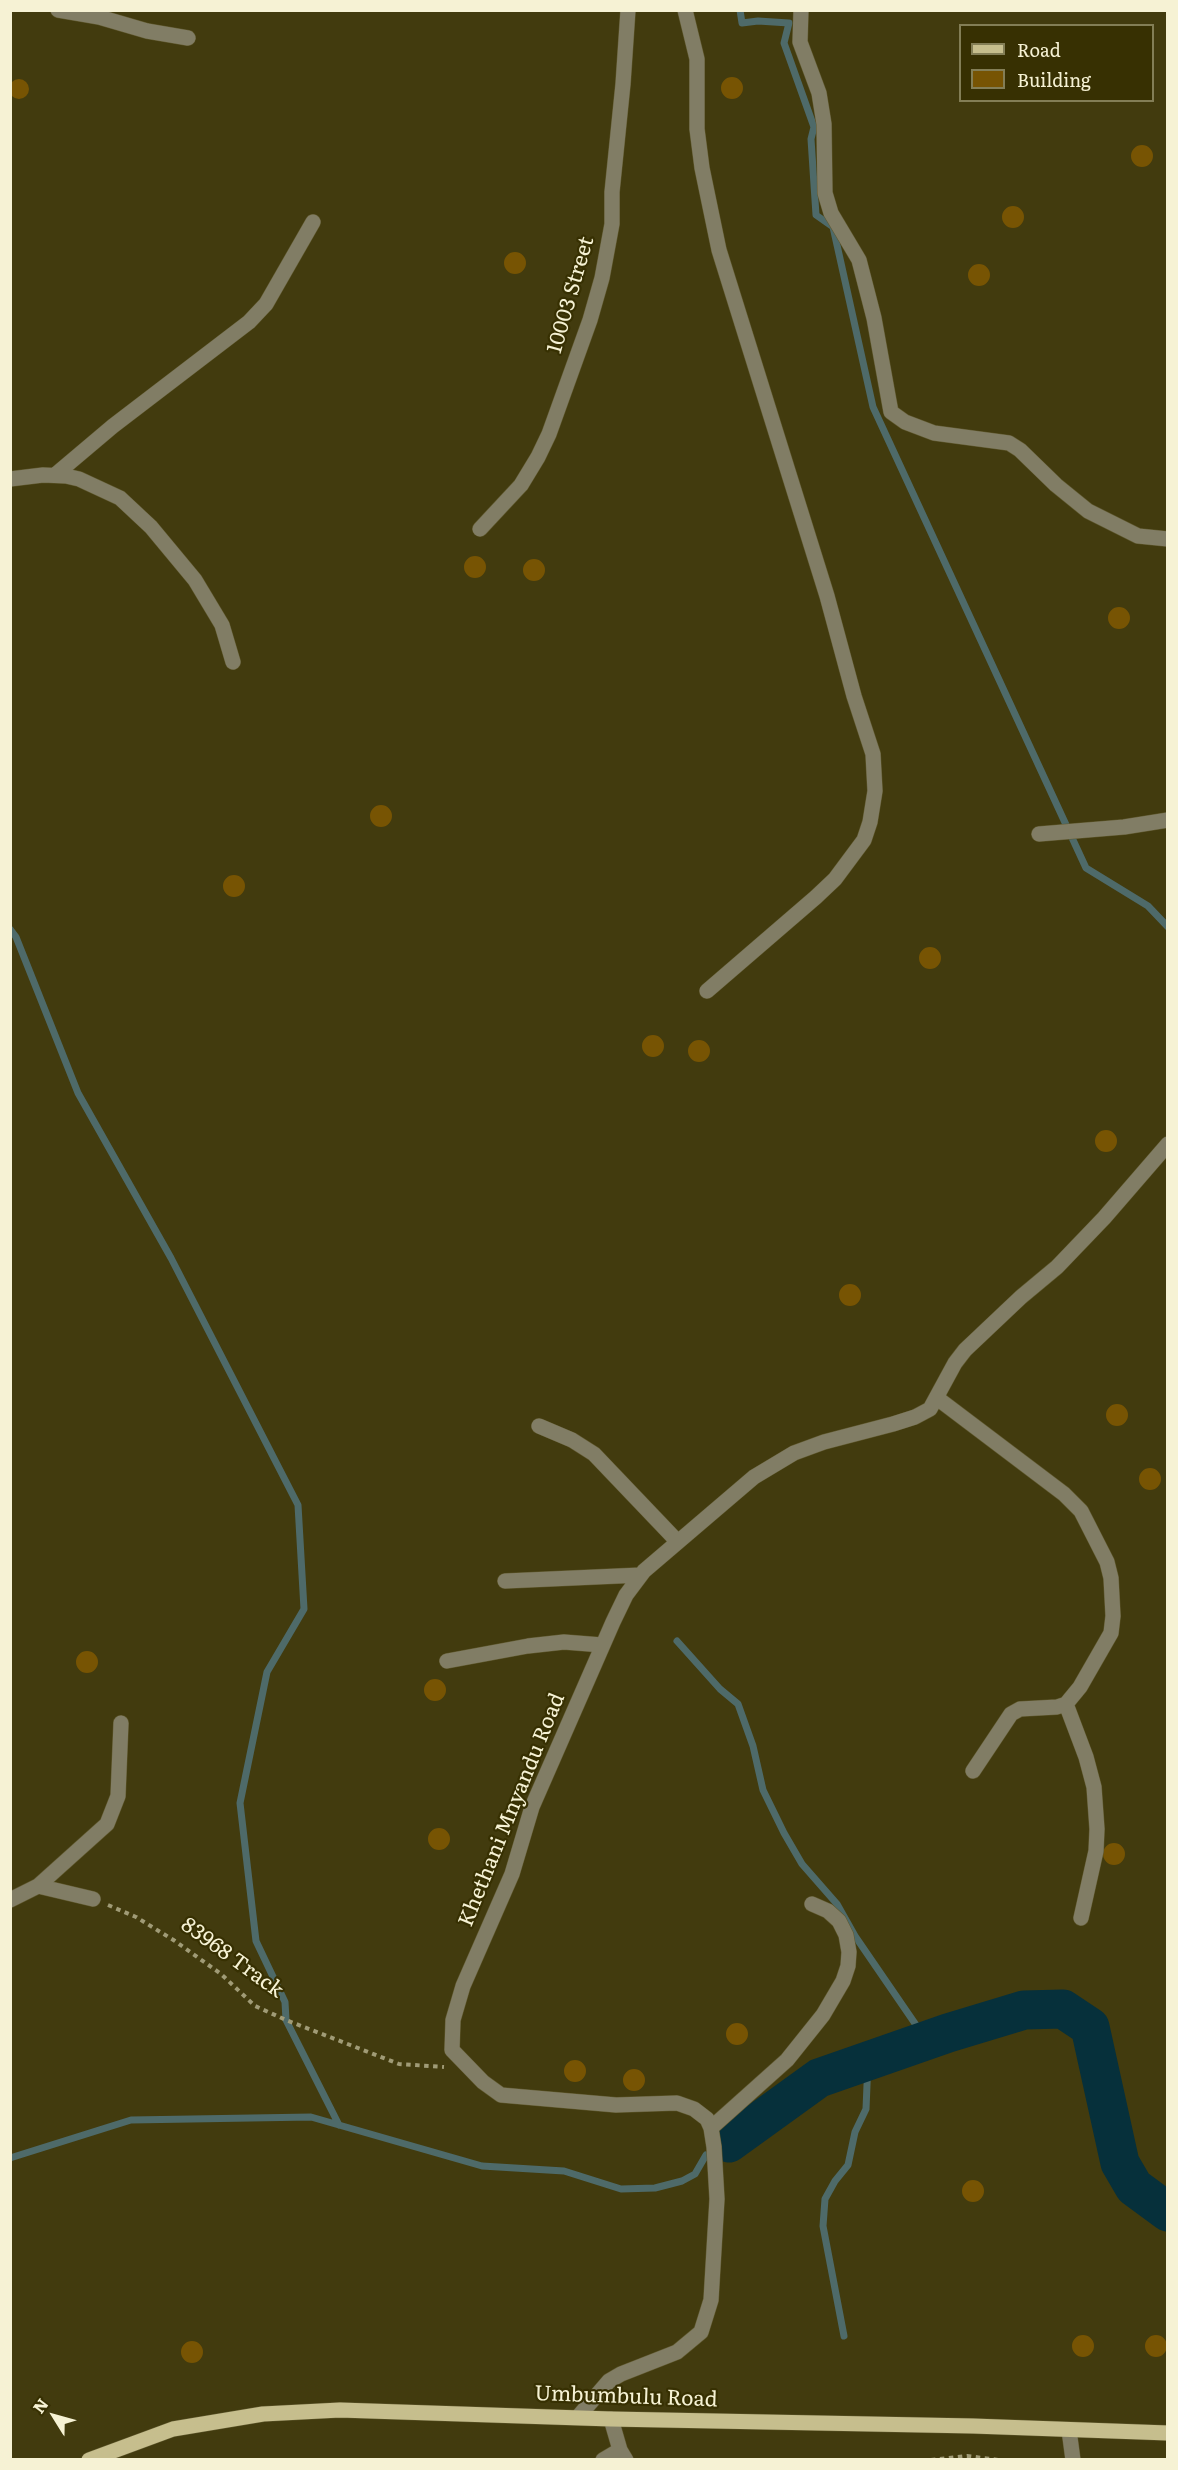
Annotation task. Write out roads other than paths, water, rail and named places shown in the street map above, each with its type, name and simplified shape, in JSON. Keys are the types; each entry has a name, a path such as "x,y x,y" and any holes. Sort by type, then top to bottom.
{"main road":[{"name":"Umbumbulu Road","path":"89,2460 173,2429 263,2414 340,2410 1167,2433"}],"street":[{"path":"58,10 99,16 147,31 188,38"},
{"name":"10003 Street","path":"480,529 521,485 538,457 549,434 596,299 612,224 612,192 628,10"},
{"path":"685,10 697,59 697,129 702,168 719,250 824,585 854,696 873,754 875,791 870,822 864,840 835,879 707,991"},
{"path":"801,10 800,42 819,93 824,124 825,193 831,213 859,260 874,318 891,412 905,422 933,433 1009,443 1020,450 1056,486 1088,512 1138,536 1167,539"},
{"path":"55,475 113,426 249,322 278,285 313,222"},
{"path":"10,479 55,475 79,479 120,498 151,527 190,573 222,625 233,662"},
{"path":"1039,834 1124,827 1167,820"},
{"name":"Khethani Mnyandu Road","path":"711,2128 701,2114 678,2103 616,2105 501,2095 470,2069 452,2050 453,2020 463,1986 512,1874 532,1807 553,1755 602,1645 626,1595 640,1575 735,1492 776,1463 824,1442 915,1417 930,1409 964,1350 1057,1267 1104,1218 1167,1144"},
{"path":"937,1398 1064,1494 1082,1511 1107,1562 1112,1595 1111,1633 1080,1687 1066,1704 1057,1707 1020,1709 1011,1714 973,1771"},
{"path":"538,1426 572,1440 594,1455 677,1541"},
{"path":"505,1581 640,1575"},
{"path":"447,1661 528,1646 564,1642 602,1645"},
{"path":"1066,1704 1094,1787 1097,1829 1096,1851 1081,1918"},
{"path":"10,1900 38,1886 107,1824 118,1796 121,1723"},
{"path":"38,1886 93,1899"},
{"path":"578,2417 609,2381 677,2352 701,2332 711,2300 716,2209 714,2147 711,2128 786,2060 822,2015 843,1981 848,1966 849,1952 846,1935 839,1921 828,1911 812,1904"},
{"path":"603,2460 623,2455 610,2419"},
{"path":"1069,2430 1070,2458"}],"waterway":[{"path":"740,10 742,23 758,21 789,23 784,43 814,127 811,139 816,215 833,227 873,407 1086,868 1148,906 1168,927"},
{"path":"10,929 16,937 78,1093 171,1258 298,1505 304,1609 267,1672 240,1803 256,1941 285,2002 286,2020 339,2125"},
{"path":"677,1641 720,1689 738,1704 753,1746 763,1790 784,1833 802,1864 837,1904 855,1936 927,2041"},
{"path":"729,2143 819,2078 948,2033 1024,2010 1063,2009 1090,2027 1120,2163 1134,2187 1168,2212"},
{"path":"844,2336 823,2226 825,2199 835,2181 848,2165 855,2132 866,2109 868,2061"},
{"path":"10,2158 131,2120 311,2117 482,2166 564,2171 621,2189 655,2188 682,2181 695,2174 706,2155"}]}
